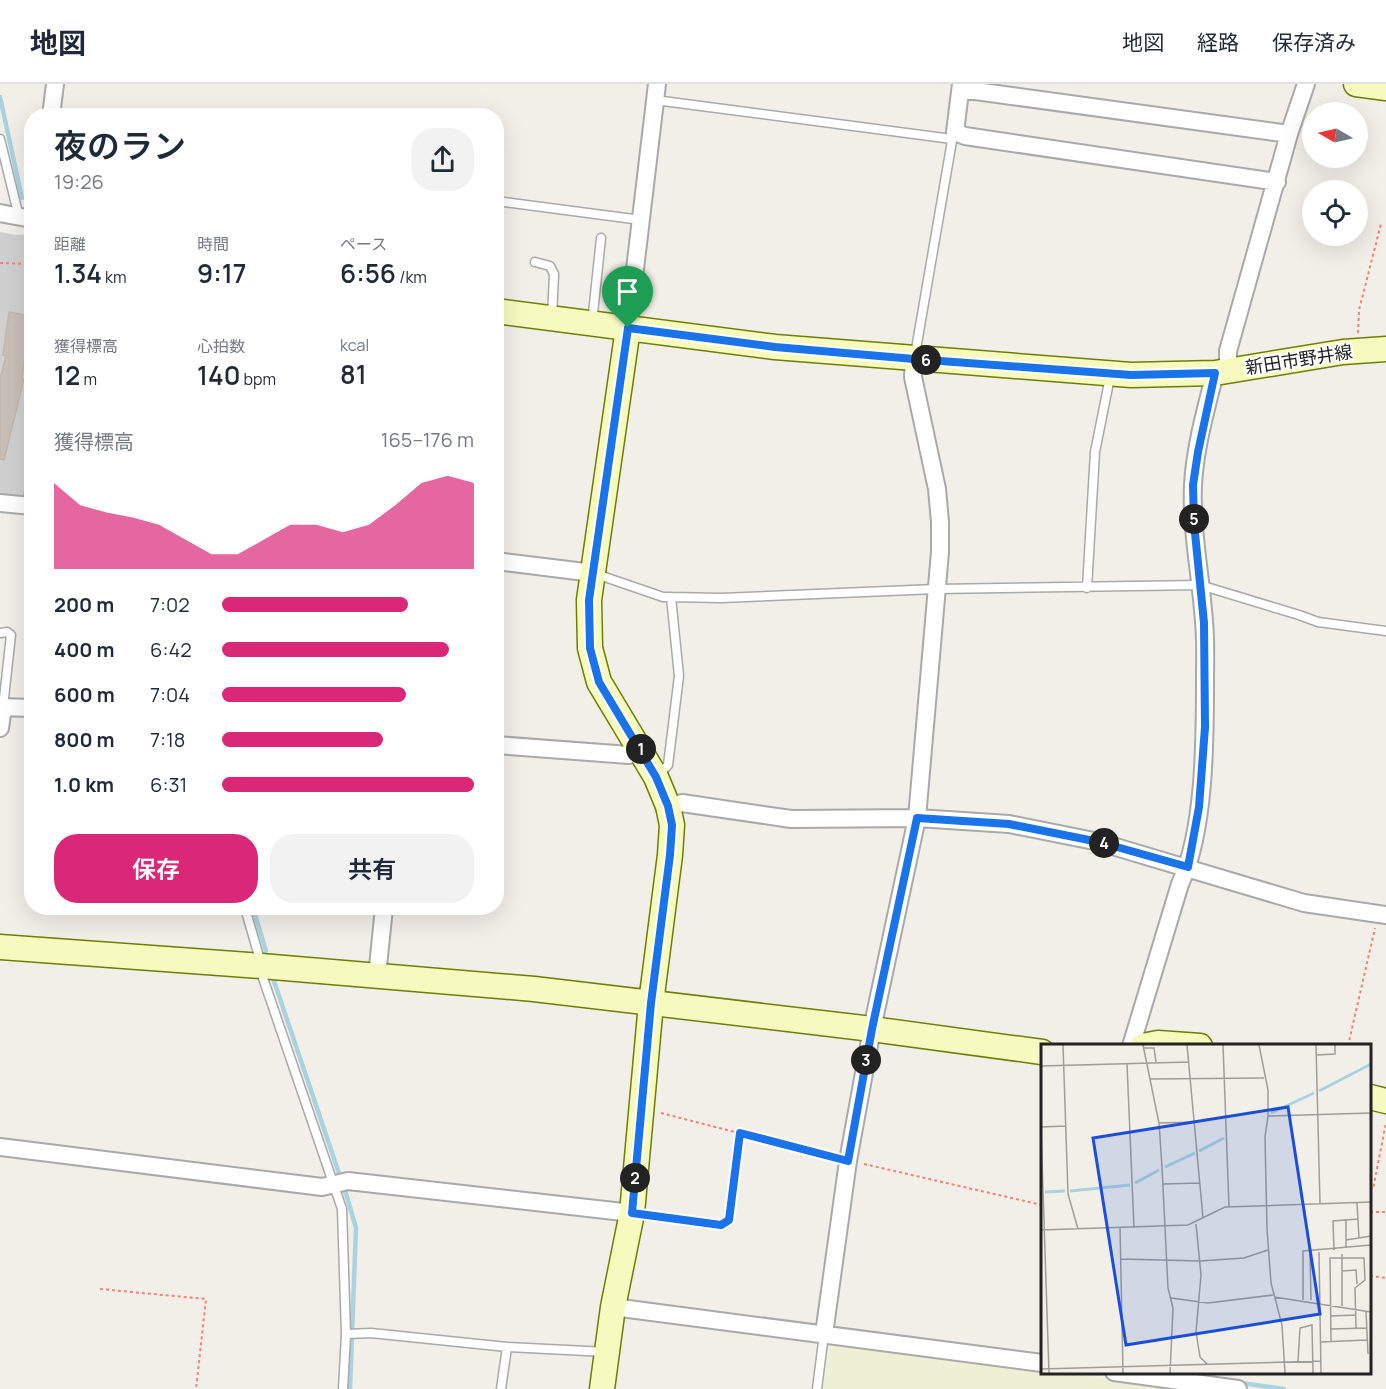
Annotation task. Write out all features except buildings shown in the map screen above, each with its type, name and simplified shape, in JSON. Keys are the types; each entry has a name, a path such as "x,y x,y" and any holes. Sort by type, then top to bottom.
{"street":[{"path":"52,108 55,84"},
{"path":"1132,1044 1180,884 1188,867 1199,807 1205,727 1204,623 1194,523 1193,485 1198,452 1289,134 1306,84"},
{"path":"1356,84 1386,88"},
{"path":"1277,182 953,135 961,86 1289,134"},
{"path":"602,1389 613,1307 632,1213 640,1108 672,825 668,806 656,777 642,750 599,682 590,648 589,600 628,328 656,92"},
{"path":"0,213 24,220"},
{"name":"新田市野井線","path":"504,312 775,347 1131,375 1221,372 1343,351 1386,350"},
{"path":"824,1334 848,1161 872,1029 917,818 940,552 940,522 937,489 913,377 914,359"},
{"path":"0,503 24,505"},
{"path":"504,562 593,573"},
{"path":"0,728 1,707 24,708"},
{"path":"504,746 629,754 642,750"},
{"path":"668,806 682,803 791,819 917,818 1009,824 1099,842 1304,903 1382,915"},
{"path":"377,976 383,915"},
{"path":"0,947 534,989 872,1029 1041,1052"},
{"path":"1153,1044 1172,1044"},
{"path":"1371,1097 1386,1101"},
{"path":"0,1147 322,1187 341,1183 632,1213"},
{"path":"613,1307 1041,1363"},
{"path":"1129,1374 1238,1389"}],"lane":[{"path":"656,92 953,135 914,359"},
{"path":"0,139 24,212"},
{"path":"504,202 641,220"},
{"path":"592,323 601,237"},
{"path":"535,262 550,266 554,274 552,318"},
{"path":"1087,588 1095,452 1110,373"},
{"path":"593,573 663,597 744,597 936,589 1200,585 1318,622 1386,631"},
{"path":"656,777 668,765 679,676 671,597"},
{"path":"0,633 7,632 11,635 1,707"},
{"path":"247,915 261,966 262,978 341,1183 346,1334 344,1389"},
{"path":"346,1334 371,1333 507,1347 606,1352"},
{"path":"817,1389 824,1334"},
{"path":"501,1389 507,1347"}],"path":[{"path":"1357,351 1359,310 1381,224"},
{"path":"0,263 24,264"},
{"path":"1349,1044 1382,915"},
{"path":"640,1108 848,1161 1041,1205"},
{"path":"1371,1187 1374,1188 1386,1123"},
{"path":"632,1213 721,1225 729,1220 740,1133"},
{"path":"1371,1276 1386,1278"},
{"path":"100,1288 207,1299 196,1389"}],"shaded area":[{"path":"0,232 24,234 24,489 23,496 18,500 0,498"}],"green space":[{"path":"830,1342 1041,1370 1041,1374 1073,1374 1190,1389 823,1389"}],"waterway":[{"path":"0,97 22,198"},
{"path":"255,915 266,951"},
{"path":"274,981 356,1228 350,1389"},
{"path":"1241,1383 1284,1389"}],"route":[{"path":"628,328 775,347 914,359 1131,375 1215,373 1193,485 1194,523 1204,623 1205,727 1199,807 1188,867 1099,842 1009,824 917,818 872,1029 848,1161 740,1133 729,1220 721,1225 632,1213 640,1108 672,825 668,806 656,777 642,750 599,682 590,648 589,600 628,328"}]}
